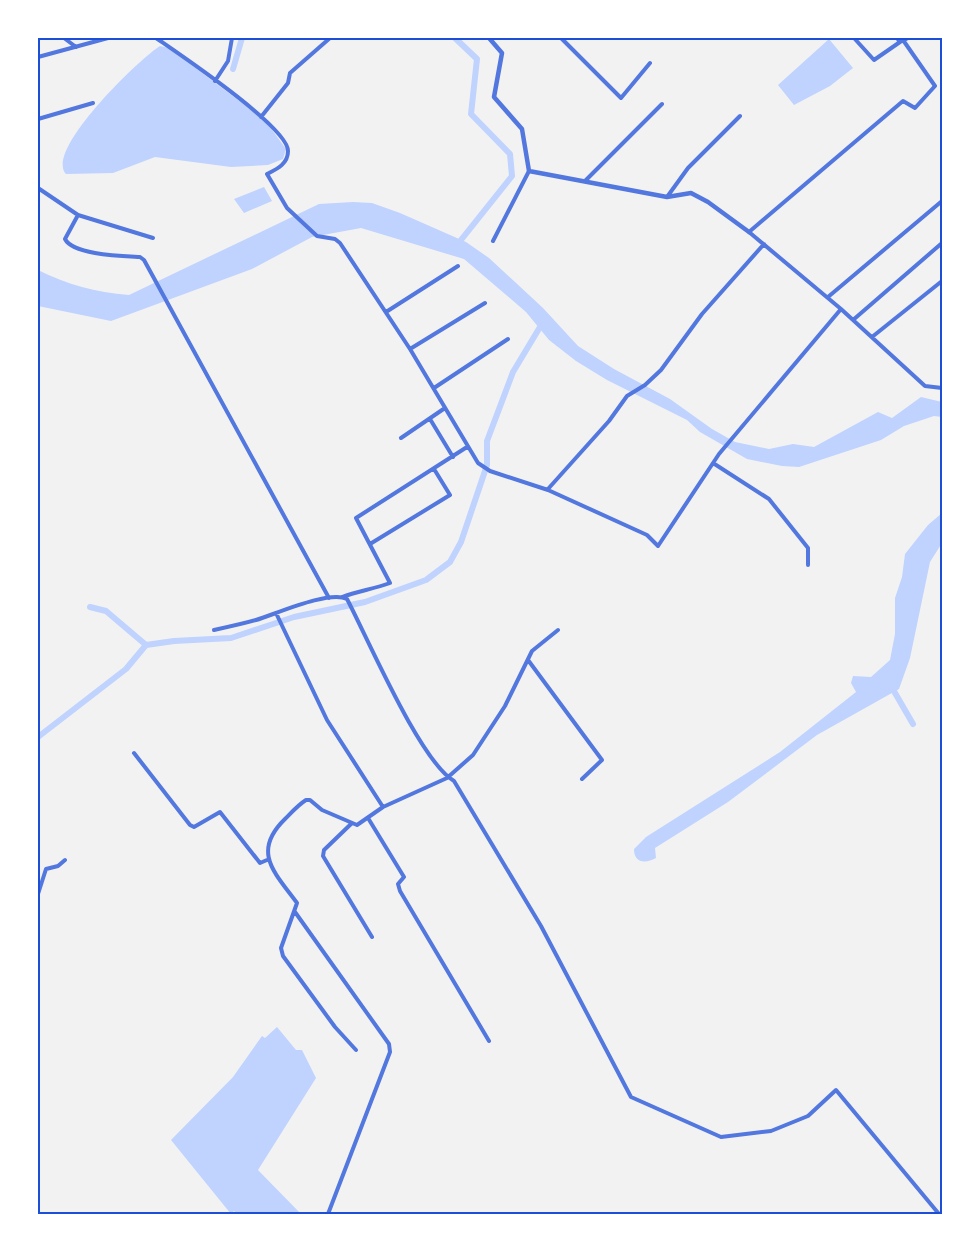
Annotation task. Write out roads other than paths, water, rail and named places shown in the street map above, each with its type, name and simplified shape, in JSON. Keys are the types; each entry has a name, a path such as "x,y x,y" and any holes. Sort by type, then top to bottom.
{"street":[{"path":"64,38 76,47"},
{"path":"38,57 108,38"},
{"path":"156,38 261,117 281,136 288,149 285,163 267,174 291,212 317,236 335,239 340,243 410,349 478,463 490,471 548,490 647,535 658,546 719,454 842,309"},
{"path":"215,81 228,61 232,38"},
{"path":"261,117 288,83 290,74 330,38"},
{"path":"489,38 502,53 494,97 522,129 529,171 493,241"},
{"path":"561,38 621,98 650,63"},
{"path":"854,38 874,60 904,40"},
{"path":"749,232 815,179 903,101 915,108 935,86 904,40 897,38"},
{"path":"38,119 93,103"},
{"path":"584,182 662,104"},
{"path":"667,197 688,168 740,116"},
{"path":"529,171 667,197 691,194 708,202 749,232 828,297 925,386 942,388"},
{"path":"38,188 78,215 153,238"},
{"path":"828,297 942,201"},
{"path":"78,215 65,239 66,242 105,255 140,257 329,599"},
{"path":"853,320 942,243"},
{"path":"548,490 627,396 645,385 661,370 702,314 764,244"},
{"path":"386,312 458,266"},
{"path":"872,337 942,281"},
{"path":"410,349 485,303"},
{"path":"434,388 508,339"},
{"path":"401,438 445,408"},
{"path":"430,419 453,457"},
{"path":"214,630 314,600 342,597 358,591 365,592 390,583 356,518 467,447"},
{"path":"713,463 769,499 808,548 808,565"},
{"path":"370,544 450,495 434,469"},
{"path":"342,597 347,599 413,728 447,777 454,782 541,926 631,1097 721,1137 771,1131 808,1116 836,1090 939,1215"},
{"path":"276,613 327,720 383,807"},
{"path":"356,1050 335,1027 284,956 281,948 297,903 267,860 272,831 306,800 313,801 322,810 357,825 383,807 447,777 473,755 505,706 532,651 558,630"},
{"path":"528,660 602,759 582,779"},
{"path":"134,753 190,825 194,827 220,812 260,863 267,860"},
{"path":"368,818 404,877 398,884 400,891 489,1041"},
{"path":"351,824 324,850 322,856 372,937"},
{"path":"38,894 45,869 58,866 65,860"},
{"path":"295,912 389,1044 390,1052 328,1215"}],"water":[{"path":"829,39 853,68 830,86 794,105 778,85"},
{"path":"160,46 169,48 250,109 270,127 286,149 283,159 268,165 231,167 155,157 113,173 66,174 63,162 68,146 81,127 115,86"},
{"path":"264,187 272,201 244,213 234,199"},
{"path":"372,203 466,242 489,258 543,308 578,346 614,369 670,399 712,429 735,442 769,449 793,444 814,447 878,412 892,418 921,397 942,402 942,417 934,416 904,426 881,440 799,467 747,459 700,432 687,420 607,380 576,361 549,340 526,312 464,259 361,228 312,237 252,269 111,321 38,306 38,270 82,287 129,295 319,204"},
{"path":"942,513 942,543 930,562 910,658 899,689 817,735 728,802 655,848 656,858 648,861 638,860 634,849 646,837 780,752 856,692 851,683 853,676 871,677 890,660 895,634 895,598 902,577 905,554 928,525"},
{"path":"277,1027 296,1050 302,1050 316,1078 258,1170 301,1214 237,1214 234,1211 231,1214 171,1140 233,1077 262,1036 265,1038"}],"waterway":[{"path":"233,69 242,38"},
{"path":"455,38 477,59 471,114 510,154 512,176 457,245"},
{"path":"38,737 126,669 146,645 231,638 294,617 365,602 426,580 450,562 461,542 487,465 487,441 513,372 543,322"},
{"path":"90,607 106,611 146,645"},
{"path":"891,686 913,724"}]}
